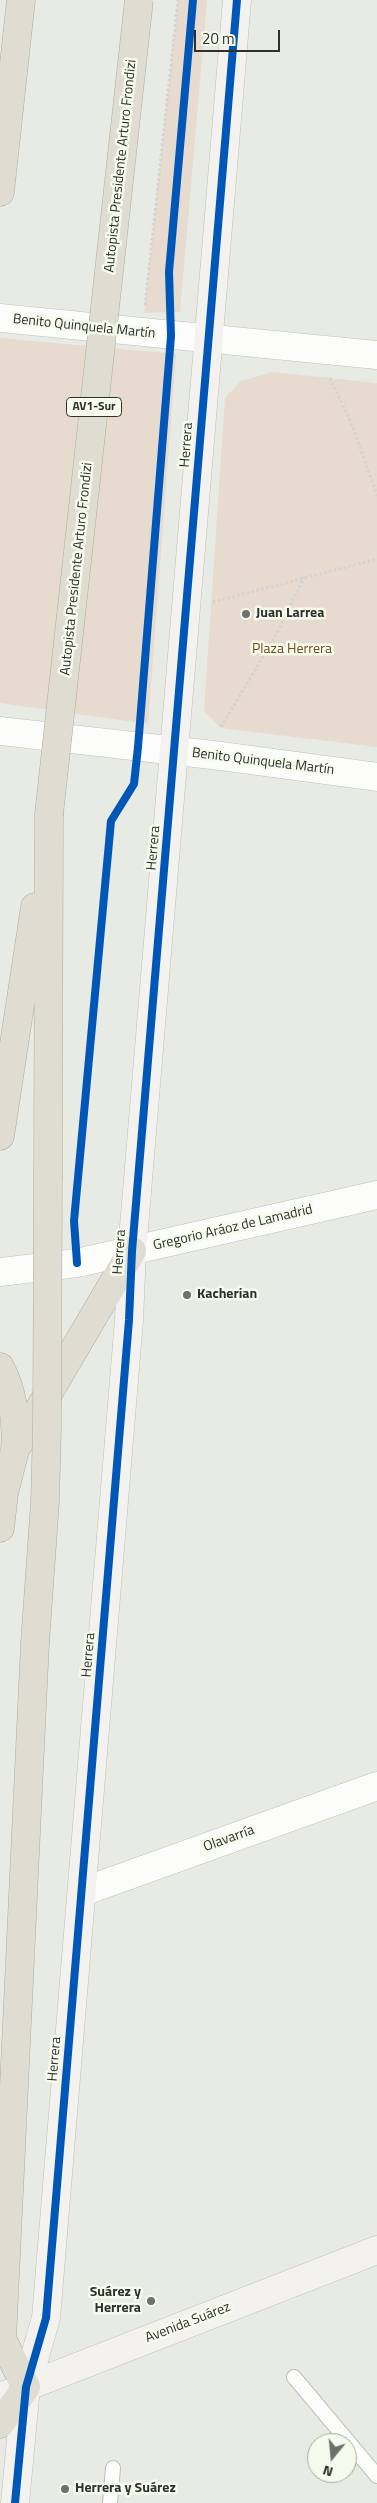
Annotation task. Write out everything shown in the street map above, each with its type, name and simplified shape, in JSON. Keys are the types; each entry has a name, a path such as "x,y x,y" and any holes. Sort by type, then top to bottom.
{"highway":[{"path":"0,192 21,0"},
{"name":"Autopista Presidente Arturo Frondizi","path":"0,1136 50,814 139,0"},
{"path":"0,2424 26,2387 2,2338 35,1643 48,1428 50,814"},
{"path":"15,1450 132,1251"},
{"path":"0,1367 6,1380 15,1422 15,1450 4,1493 0,1528"}],"street":[{"name":"Herrera","path":"15,2503 26,2387 46,2318 128,1330 132,1251 188,610 208,340 239,0"},
{"name":"Benito Quinquela Martín","path":"0,318 208,340 377,355"},
{"name":"Benito Quinquela Martín","path":"0,731 221,756 377,777"},
{"name":"Gregorio Aráoz de Lamadrid","path":"0,1272 77,1263 377,1195"},
{"name":"Olavarría","path":"82,1892 377,1786"},
{"name":"Avenida Suárez","path":"0,2397 377,2250"}],"lane":[{"path":"294,2377 377,2476"},
{"path":"110,2503 113,2468"}],"path":[{"path":"142,333 178,0"},
{"path":"317,350 353,427 377,496"},
{"path":"188,610 304,577 377,559"},
{"path":"221,756 221,728 277,633 304,577"}],"green space":[{"path":"178,0 207,0 180,312 144,313"},
{"path":"0,338 176,354 148,724 0,703"},
{"name":"Plaza Herrera","path":"273,372 377,383 377,747 221,728 204,711 225,398 241,381"}],"cycle path":[{"path":"77,1263 74,1221 111,821 134,784 138,747 171,336 169,272 193,0"},
{"path":"15,2503 26,2387 46,2318 129,1320 132,1251 237,0"}],"place":[{"name":"Juan Larrea","path":"246,614"},
{"name":"Kacherian","path":"187,1295"},
{"name":"Suárez y Herrera","path":"151,2301"},
{"name":"Herrera y Suárez","path":"65,2489"}]}
